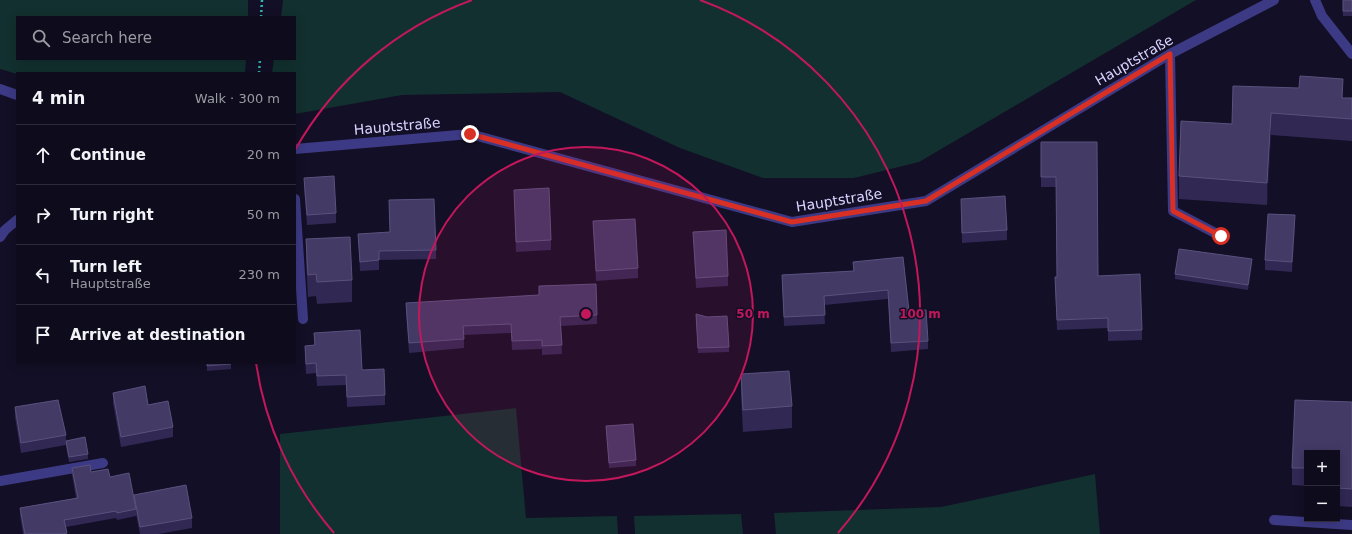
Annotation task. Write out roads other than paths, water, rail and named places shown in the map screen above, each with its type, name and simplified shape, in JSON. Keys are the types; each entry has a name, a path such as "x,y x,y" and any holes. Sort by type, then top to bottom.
{"street":[{"name":"Hauptstraße","path":"296,149 470,134 792,222 926,201 1170,54 1274,0"},
{"path":"1315,0 1322,16 1352,54"},
{"path":"1170,54 1173,211 1221,236"},
{"path":"0,89 16,95"},
{"path":"296,214 303,319"},
{"path":"0,237 5,230 16,221"},
{"path":"0,481 103,463"},
{"path":"1274,520 1352,524"}]}
